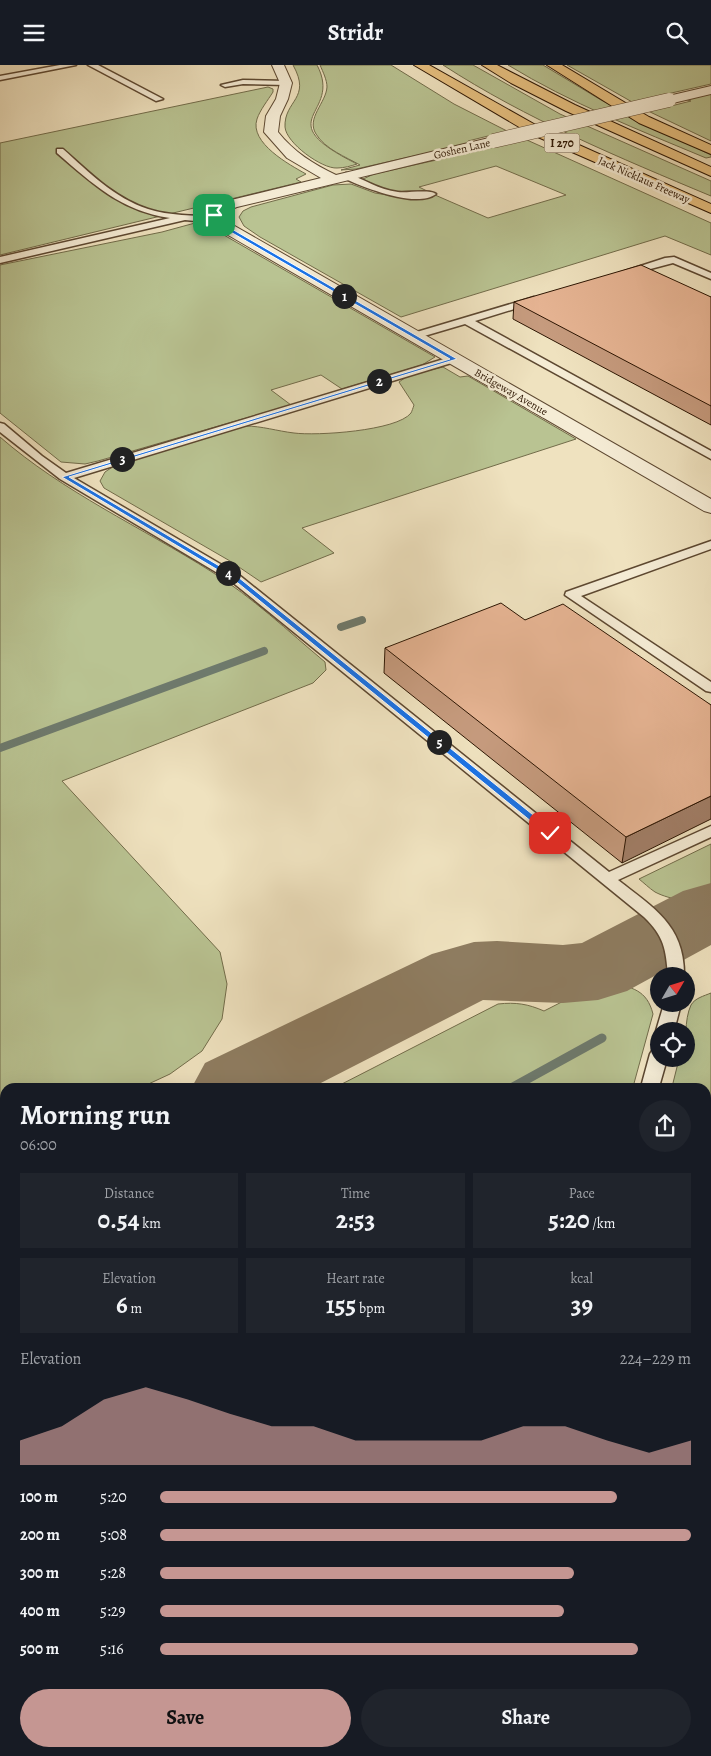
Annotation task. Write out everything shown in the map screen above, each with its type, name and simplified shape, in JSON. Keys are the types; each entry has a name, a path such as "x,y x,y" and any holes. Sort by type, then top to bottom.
{"highway":[{"name":"Jack Nicklaus Freeway","path":"420,65 536,131 711,209"},
{"name":"I 270","path":"488,65 589,119 711,173"},
{"path":"553,65 644,119 711,150"}],"street":[{"path":"278,65 286,83 282,99 272,116 271,132 283,149 304,166 340,178"},
{"name":"Goshen Lane","path":"215,215 232,203 711,90"},
{"name":"Bridgeway Avenue","path":"215,215 414,336 711,507"}],"lane":[{"path":"0,70 29,65"},
{"path":"0,78 72,65"},
{"path":"92,65 159,99"},
{"path":"225,85 243,82 286,83"},
{"path":"60,151 120,199 144,210 187,217"},
{"path":"340,178 391,195 410,197 432,194"},
{"path":"0,260 187,217 215,215"},
{"path":"613,276 668,260 674,260 711,276"},
{"path":"414,336 548,295"},
{"path":"466,320 711,456"},
{"path":"64,477 454,359"},
{"path":"0,426 64,477 235,578 644,909 667,933 676,958 676,967"},
{"path":"711,545 571,595 711,688"},
{"path":"607,879 711,831"},
{"path":"651,1083 655,1067"}],"green space":[{"path":"293,65 317,65 323,82 322,96 313,116 311,126 316,136 330,149 357,164 337,168 330,167 314,160 291,140 285,127 286,118 299,92 300,85"},
{"path":"320,65 391,65 454,104 507,131 711,223 711,255 665,236 401,317 260,237 244,226 239,217 243,211 251,207 333,185 351,184 375,193 399,197 435,195 488,218 566,195 496,166 419,187 427,191 411,194 394,192 378,187 363,179 374,174 517,142 500,133 468,141 467,144 356,169 341,170 360,165 336,152 316,134 313,122 327,87"},
{"path":"443,65 473,65 560,114 711,181 711,196 574,137 507,103"},
{"path":"508,65 543,65 601,100 711,155 711,157 706,158 605,115 556,92"},
{"path":"567,65 711,65 711,84 645,99 659,109 691,101 684,99 711,94 711,141 648,111"},
{"path":"268,87 273,89 273,92 257,119 256,128 265,145 272,152 306,174 296,179 301,182 0,255 0,143"},
{"path":"195,223 210,227 435,357 422,365 342,389 321,375 271,390 291,405 98,461 85,464 61,462 0,413 0,265 162,232"},
{"path":"443,367 460,377 468,376 576,439 302,528 334,553 261,582 230,561 104,488 100,481 105,472 117,464 245,426 294,433 320,434 356,431 390,424 403,419 411,413 414,405 399,382 409,375"},
{"path":"0,437 24,457 76,492 212,572 241,592 325,662 326,670 313,683 62,781 220,952 227,984 222,1019 202,1051 170,1074 151,1083 0,1083"},
{"path":"711,844 711,896 698,900 675,899 655,892 639,879"},
{"path":"610,983 638,991 647,1000 650,1006 650,1013 653,1014 634,1083 344,1083 498,1004 522,1004 544,1011 597,984"},
{"path":"711,993 711,1083 673,1083 677,1067 695,1067 695,1022 686,1022 689,1013 695,1013 695,1001"}],"building":[{"path":"641,265 711,297 711,406 514,302"},
{"path":"501,603 525,620 563,604 711,705 711,796 626,837 385,648"}],"waterway":[{"path":"341,627 362,620"},
{"path":"0,748 264,651"},
{"path":"520,1083 602,1038"}],"taxiway":[{"path":"245,1083 461,975 474,971 497,970 563,974 598,971 711,910"}],"route":[{"path":"214,215 216,220 224,226 454,359 64,477 235,578 550,833"}]}
